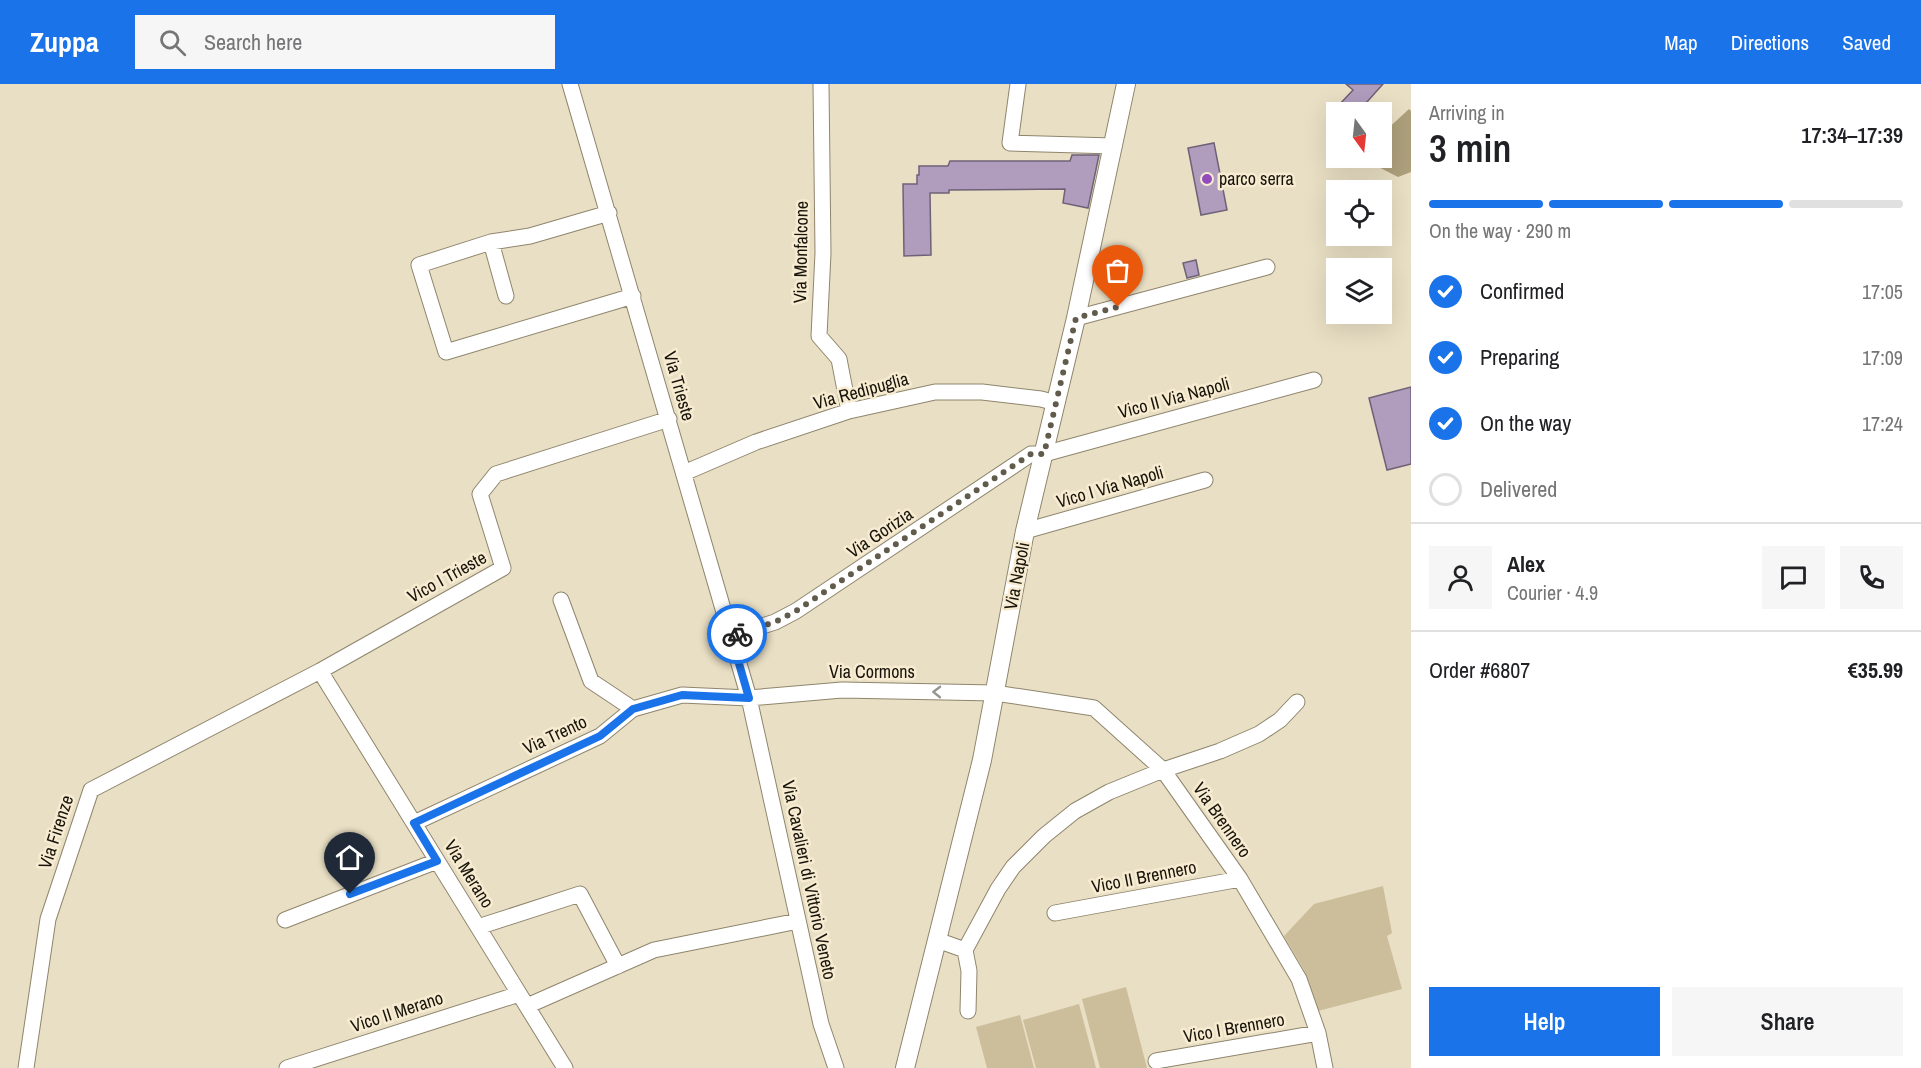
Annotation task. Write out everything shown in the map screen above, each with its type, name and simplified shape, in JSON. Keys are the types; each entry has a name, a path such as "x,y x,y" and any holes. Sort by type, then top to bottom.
{"street":[{"name":"Via Trieste","path":"570,84 749,698"},
{"name":"Via Monfalcone","path":"821,84 823,253 819,336 839,359 849,411"},
{"path":"1018,84 1010,143 1114,146"},
{"name":"Via Napoli","path":"905,1068 982,759 1025,531 1076,318 1126,84"},
{"path":"609,213 530,236 491,242 418,265 446,352 633,296"},
{"path":"491,242 506,296"},
{"path":"1076,318 1268,267"},
{"name":"Vico II Via Napoli","path":"1044,454 1314,380"},
{"name":"Via Redipuglia","path":"684,473 756,442 849,411 935,392 982,393 1041,399 1056,403"},
{"name":"Vico I Trieste","path":"320,671 503,568 480,494 496,474 669,419"},
{"name":"Via Gorizia","path":"731,636 775,622 796,611 1031,454 1044,454"},
{"name":"Vico I Via Napoli","path":"1025,531 1205,480"},
{"path":"561,600 591,681 633,709"},
{"name":"Via Merano","path":"320,671 523,1000 561,1067"},
{"name":"Via Firenze","path":"26,1068 48,919 91,790 320,671"},
{"name":"Via Cormons","path":"749,698 842,690 995,693"},
{"name":"Via Brennero","path":"995,693 1094,708 1162,770 1240,879 1299,979 1318,1033 1325,1068"},
{"name":"Via Trento","path":"414,823 600,736 633,709 682,695 749,698"},
{"name":"Via Cavalieri di Vittorio Veneto","path":"749,698 821,1024 836,1068"},
{"path":"968,1011 969,971 965,950 998,889 1013,867 1044,836 1075,812 1109,792 1259,734 1280,720 1297,702"},
{"path":"285,920 437,861"},
{"name":"Vico II Brennero","path":"1055,913 1240,879"},
{"path":"478,927 580,894 618,966"},
{"name":"Vico II Merano","path":"287,1068 523,1000 618,966 654,950 798,921"},
{"path":"937,940 965,950"},
{"name":"Vico I Brennero","path":"1156,1061 1318,1033"}],"shaded area":[{"path":"1409,109 1411,111 1411,172 1398,177 1380,168 1392,168 1392,125"},
{"path":"1383,886 1392,933 1387,936 1402,989 1318,1011 1304,970 1284,936 1314,904"},
{"path":"1126,987 1147,1068 1100,1068 1082,999"},
{"path":"1079,1004 1096,1068 1036,1068 1023,1020"},
{"path":"1020,1015 1034,1068 987,1068 976,1027"}],"building":[{"path":"1346,84 1383,84 1367,102 1342,102 1353,90"},
{"name":"parco serra","path":"1214,143 1227,210 1201,215 1188,148"},
{"path":"1072,155 1099,155 1088,208 1063,203 1065,189 949,190 949,193 930,193 931,255 904,256 903,184 917,184 919,166 948,166 950,161 1070,161"},
{"path":"1196,260 1199,275 1187,278 1183,263"},
{"path":"1411,387 1411,464 1387,470 1369,398"}],"way so far":[{"path":"737,634 775,622 796,611 1031,454 1044,454 1076,318 1118,307"}],"place":[{"name":"parco serra","path":"1207,179"}],"route":[{"path":"350,894 437,861 414,823 600,736 633,709 682,695 749,698 731,636 737,634"}]}
